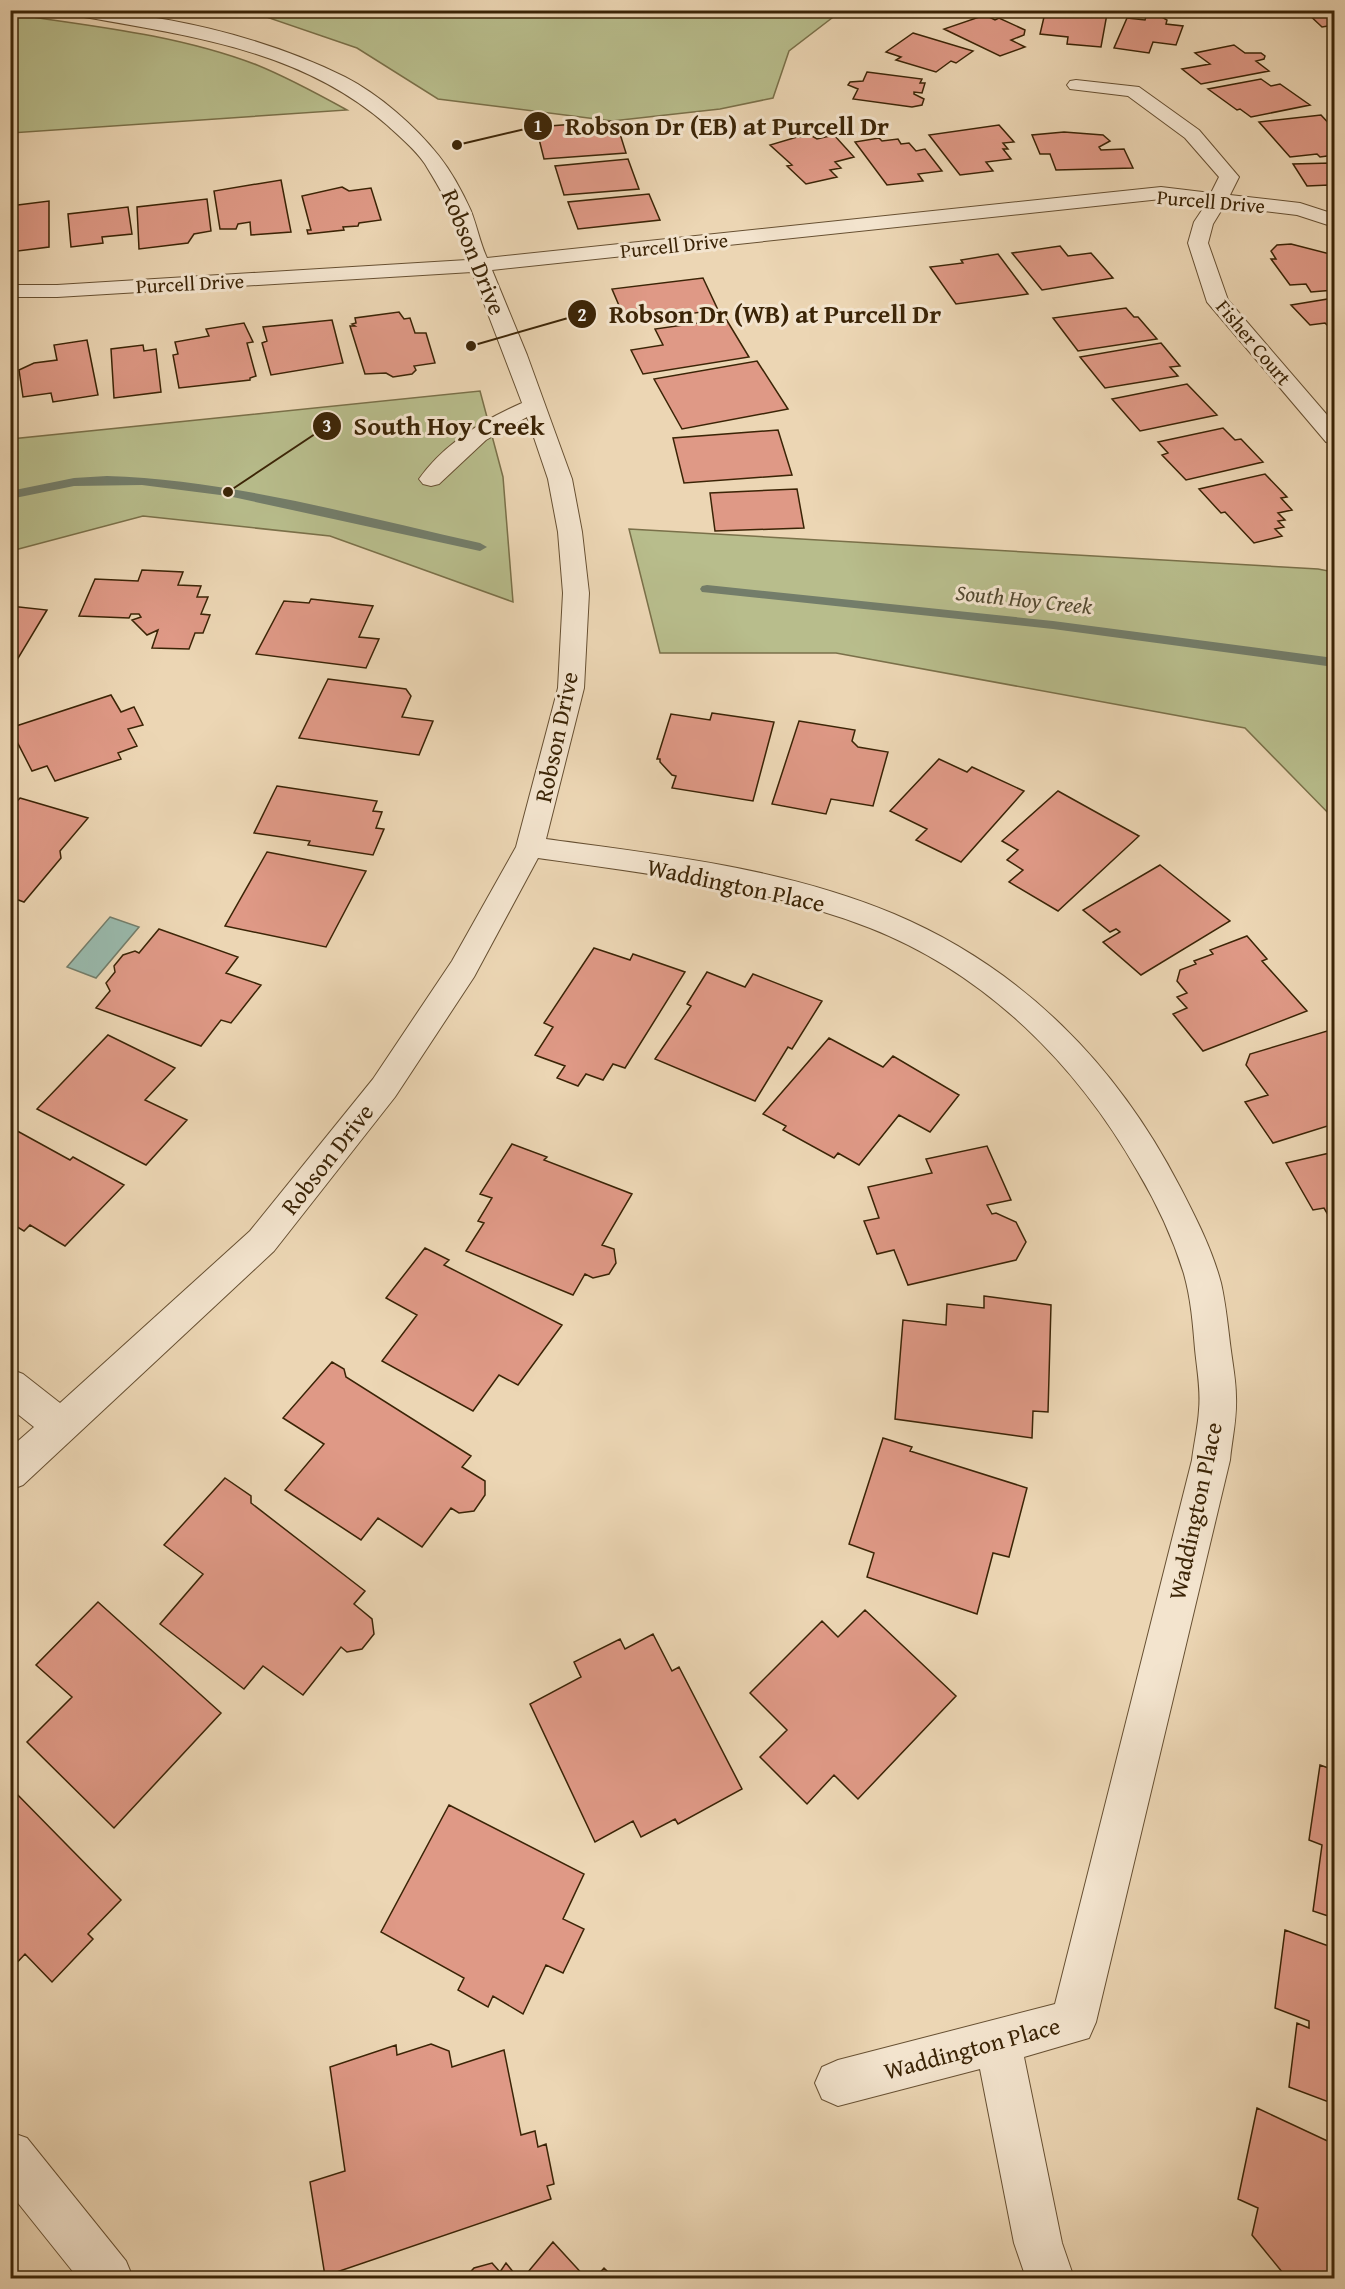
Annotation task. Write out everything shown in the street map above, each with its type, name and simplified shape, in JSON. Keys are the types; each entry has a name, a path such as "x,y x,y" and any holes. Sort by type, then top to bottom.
{"street":[{"name":"Robson Drive","path":"10,1473 262,1241 384,1088 464,969 530,847 571,688 576,593 570,532 560,479 516,355 460,211 432,160 411,136 375,105 341,82 294,61 204,33 73,10"},
{"name":"Fisher Court","path":"1076,85 1133,91 1192,134 1229,177 1204,222 1198,243 1218,302 1335,437"},
{"name":"Purcell Drive","path":"10,291 57,291 480,265 1161,193 1300,209 1335,221"},
{"path":"431,479 461,447 487,428 534,406"},
{"name":"Waddington Place","path":"530,847 727,878 803,894 883,921 946,952 1004,990 1052,1031 1095,1078 1141,1144 1179,1216 1201,1275 1212,1339 1218,1402 1211,1460 1072,2022 838,2083"},
{"path":"10,1385 61,1427"},
{"path":"998,2041 1038,2243 1050,2278"},
{"path":"10,2155 109,2278"}],"green space":[{"path":"249,11 841,11 789,51 773,98 720,109 612,121 438,99 357,48"},
{"path":"11,14 136,33 197,46 257,65 347,110 11,133"},
{"path":"480,391 503,477 513,602 330,536 143,516 11,551 11,439"},
{"path":"629,529 1318,569 1334,572 1334,819 1245,728 836,653 660,653"}],"shaded area":[{"path":"110,917 139,927 96,978 67,967"}],"building":[{"path":"1304,10 1334,10 1334,25 1322,27"},
{"path":"1055,11 1107,14 1101,47 1067,44 1068,37 1040,34 1044,17 1054,17"},
{"path":"985,15 995,20 999,18 1025,30 1024,35 1011,40 1025,47 1000,56 944,29"},
{"path":"1155,16 1167,20 1166,24 1183,26 1176,45 1153,42 1149,53 1114,48 1127,18 1145,20 1146,17"},
{"path":"913,33 973,51 956,63 951,61 936,72 896,60 901,57 886,52"},
{"path":"1234,45 1245,53 1261,53 1265,56 1264,59 1256,61 1269,71 1201,84 1182,69 1210,64 1195,53"},
{"path":"867,72 922,79 920,83 925,83 922,93 914,92 914,94 924,99 922,105 912,107 853,99 858,89 848,85 850,82 863,81"},
{"path":"1261,79 1271,86 1280,84 1310,105 1251,117 1208,89"},
{"path":"1321,115 1334,129 1334,155 1290,157 1259,122"},
{"path":"616,121 626,153 544,159 536,127"},
{"path":"999,125 1014,142 1003,143 1008,149 1003,149 1011,159 986,162 993,171 960,175 929,135"},
{"path":"1064,132 1103,135 1110,141 1099,147 1101,150 1124,149 1133,168 1056,170 1050,154 1040,154 1032,135"},
{"path":"834,135 854,157 835,162 841,168 830,170 837,177 806,184 787,166 792,165 770,145 797,137 812,136 817,139"},
{"path":"879,138 882,141 898,139 901,144 909,143 916,151 925,149 942,171 918,174 923,181 887,185 855,142"},
{"path":"628,159 639,189 564,195 555,166"},
{"path":"1332,163 1334,165 1334,189 1330,189 1329,185 1307,186 1293,164"},
{"path":"281,180 291,232 251,235 250,222 238,224 236,229 220,229 214,191"},
{"path":"342,187 349,191 371,188 381,220 343,227 344,230 308,234 307,230 311,230 302,196"},
{"path":"649,194 660,220 578,229 568,202"},
{"path":"207,199 211,231 194,234 188,243 139,249 137,207"},
{"path":"49,201 49,247 10,252 10,206"},
{"path":"128,207 132,234 102,237 103,243 71,247 68,214"},
{"path":"1291,244 1334,255 1334,290 1311,292 1306,284 1290,285 1271,259 1276,259 1271,251 1277,245"},
{"path":"1060,246 1068,256 1091,253 1113,278 1042,290 1012,253"},
{"path":"998,254 1028,294 956,304 930,267 963,263 961,260"},
{"path":"703,278 718,310 626,322 612,289"},
{"path":"1334,298 1334,330 1325,323 1310,325 1291,305"},
{"path":"1126,308 1134,317 1138,317 1157,339 1078,351 1053,318"},
{"path":"399,312 404,319 410,318 415,333 426,333 435,363 414,366 416,370 412,374 393,377 386,373 365,374 350,326 355,326 352,324 356,323 355,318"},
{"path":"726,319 749,357 643,374 631,350 663,345 655,329"},
{"path":"332,320 343,363 271,375 262,343 267,341 263,327"},
{"path":"244,323 253,342 247,343 256,376 250,380 179,388 173,355 178,354 175,342 209,336 206,329"},
{"path":"87,340 98,395 53,402 51,393 23,397 19,370 34,363 57,360 54,345"},
{"path":"1161,343 1180,366 1170,367 1178,376 1105,388 1080,357"},
{"path":"143,345 144,351 156,349 161,392 114,398 111,349"},
{"path":"757,361 788,409 682,429 654,379"},
{"path":"1187,384 1217,415 1140,431 1112,399"},
{"path":"1223,428 1235,440 1241,439 1263,462 1186,480 1162,455 1168,453 1158,442"},
{"path":"778,430 792,475 684,483 673,438"},
{"path":"1265,474 1287,497 1281,498 1292,510 1278,513 1285,520 1278,521 1284,527 1275,529 1282,536 1254,543 1225,512 1221,513 1199,489"},
{"path":"797,489 804,528 715,531 710,493"},
{"path":"142,570 183,572 178,585 201,586 197,597 208,597 201,614 210,615 203,633 195,633 189,649 152,648 158,630 147,635 132,620 141,617 139,614 131,614 129,618 79,616 95,579 138,581"},
{"path":"311,599 373,606 359,637 379,639 366,668 256,654 284,601 309,603"},
{"path":"10,606 47,610 17,660 10,659"},
{"path":"328,679 406,689 411,696 402,717 433,721 419,755 299,738"},
{"path":"111,695 121,712 134,707 143,725 128,729 137,746 118,753 121,759 55,781 47,766 32,771 10,728"},
{"path":"712,713 774,722 753,801 672,788 676,776 672,775 660,759 657,759 671,714 710,720"},
{"path":"799,721 855,730 852,741 858,747 888,752 873,806 831,799 826,814 772,804"},
{"path":"939,759 967,772 972,767 1024,791 961,862 916,840 927,829 890,811"},
{"path":"277,786 377,801 373,811 382,812 376,828 384,829 373,855 308,845 310,841 254,833"},
{"path":"1058,791 1139,836 1058,911 1009,882 1023,870 1007,860 1018,850 1002,841"},
{"path":"20,798 88,818 60,851 61,858 24,902 10,897 10,809"},
{"path":"267,852 366,871 326,947 225,926"},
{"path":"1160,865 1230,921 1141,975 1103,942 1120,932 1116,929 1110,932 1083,910"},
{"path":"159,929 238,957 226,973 261,985 231,1023 221,1020 201,1046 96,1008 110,991 106,983 115,972 114,966 123,955 135,951 139,953"},
{"path":"1247,936 1267,959 1262,961 1307,1011 1203,1051 1173,1014 1187,1008 1177,997 1187,993 1177,981 1180,970 1196,964 1194,961 1213,954 1210,950"},
{"path":"594,948 630,960 633,954 685,972 625,1068 613,1064 603,1080 586,1074 578,1086 557,1078 565,1066 535,1055 553,1027 544,1023"},
{"path":"707,972 745,987 753,974 822,1001 792,1049 788,1047 755,1101 655,1059 691,1006 687,1004"},
{"path":"1327,1031 1334,1041 1334,1124 1273,1143 1245,1102 1268,1095 1246,1065 1250,1054"},
{"path":"108,1035 175,1068 145,1100 187,1120 146,1165 37,1109"},
{"path":"829,1038 883,1067 893,1056 959,1095 930,1132 899,1115 859,1165 838,1153 834,1158 783,1130 786,1126 763,1114"},
{"path":"10,1127 70,1160 73,1157 124,1185 65,1246 30,1225 24,1231 14,1225 10,1229"},
{"path":"512,1144 547,1157 544,1160 632,1194 602,1245 614,1249 616,1263 609,1274 593,1278 585,1274 573,1295 466,1251 484,1223 478,1221 492,1198 480,1194"},
{"path":"987,1146 1011,1200 987,1205 992,1214 996,1213 1016,1222 1026,1242 1016,1260 908,1285 894,1250 877,1254 864,1221 879,1218 868,1187 932,1173 926,1159"},
{"path":"1334,1152 1334,1225 1324,1208 1313,1210 1286,1163"},
{"path":"425,1248 449,1260 444,1265 562,1325 518,1385 499,1375 473,1411 382,1361 417,1315 386,1298"},
{"path":"984,1296 1051,1305 1048,1412 1033,1411 1032,1438 895,1419 903,1320 946,1325 947,1304 984,1308"},
{"path":"332,1362 344,1369 346,1377 471,1456 462,1467 485,1481 485,1495 474,1511 459,1513 451,1508 422,1547 378,1518 361,1540 285,1490 324,1444 283,1418"},
{"path":"883,1438 912,1447 910,1451 1027,1488 1009,1557 993,1553 977,1614 867,1577 874,1553 849,1544"},
{"path":"225,1478 251,1496 251,1503 365,1591 354,1604 372,1619 374,1634 362,1649 347,1652 341,1647 303,1695 263,1666 244,1689 160,1624 203,1574 164,1545"},
{"path":"98,1602 221,1713 114,1828 27,1742 72,1697 36,1665"},
{"path":"865,1610 956,1696 858,1799 834,1775 807,1804 760,1757 787,1730 750,1693 822,1621 838,1637"},
{"path":"653,1634 672,1671 679,1667 742,1789 678,1824 675,1819 641,1837 633,1821 595,1842 530,1704 581,1677 574,1662 620,1639 625,1649"},
{"path":"1320,1765 1334,1770 1334,1918 1313,1911 1322,1845 1309,1840"},
{"path":"10,1787 121,1900 88,1934 93,1939 52,1982 25,1954 10,1970"},
{"path":"449,1805 584,1874 563,1919 584,1929 563,1973 546,1965 523,2014 493,1996 488,2007 458,1990 464,1978 381,1932"},
{"path":"1285,1930 1334,1948 1334,2104 1289,2087 1297,2023 1309,2028 1309,2021 1275,2008"},
{"path":"431,2044 449,2051 452,2067 504,2050 521,2135 535,2131 538,2147 546,2144 554,2184 547,2186 551,2199 325,2276 310,2182 345,2171 330,2067 396,2045 397,2055"},
{"path":"1257,2108 1334,2144 1334,2278 1287,2278 1252,2235 1258,2208 1238,2199"},
{"path":"553,2242 586,2278 523,2278"},
{"path":"492,2263 500,2272 506,2263 518,2278 465,2278 474,2268"},
{"path":"604,2268 614,2278 595,2278"}],"waterway":[{"name":"South Hoy Creek","path":"10,495 74,482 142,481 228,492 480,547"},
{"name":"South Hoy Creek","path":"707,589 1053,625 1334,663"}],"place":[{"name":"Robson Dr (EB) at Purcell Dr","path":"457,145"},
{"name":"Robson Dr (WB) at Purcell Dr","path":"471,346"},
{"name":"South Hoy Creek","path":"228,492"}]}
